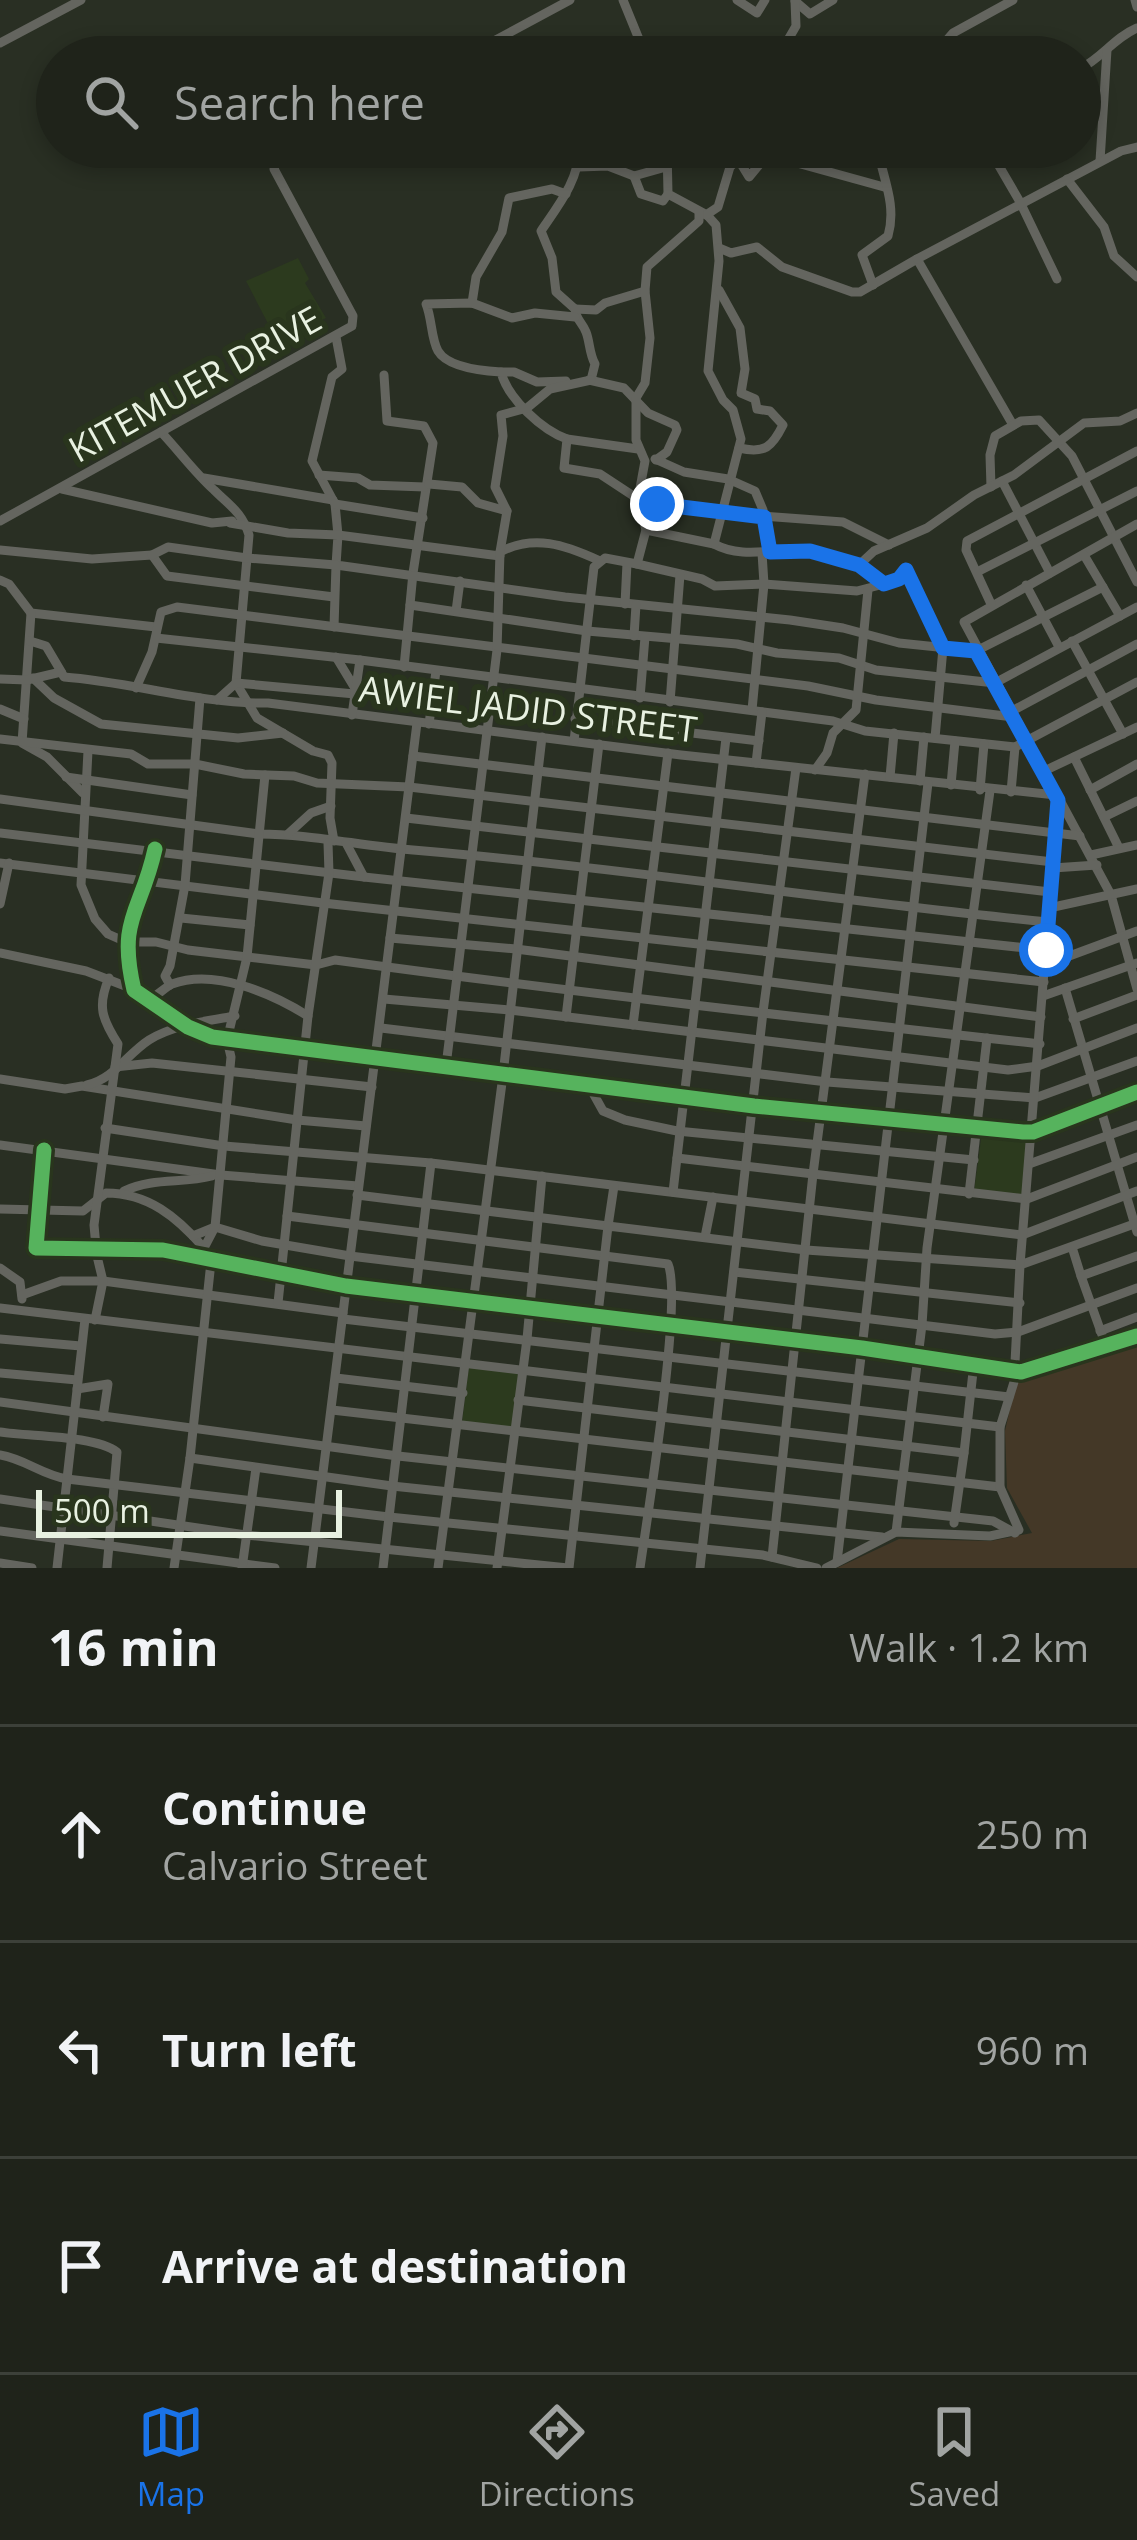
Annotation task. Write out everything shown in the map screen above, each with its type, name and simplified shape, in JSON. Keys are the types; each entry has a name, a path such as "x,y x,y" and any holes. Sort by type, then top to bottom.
{"street":[{"path":"0,43 81,0"},
{"path":"503,36 569,0"},
{"path":"623,0 638,36"},
{"path":"737,0 757,13 765,0"},
{"path":"794,0 810,14 833,0"},
{"path":"791,36 796,26 794,0"},
{"path":"950,36 1013,0"},
{"path":"1101,145 1107,50 1112,41 1137,28"},
{"path":"1101,54 1107,50"},
{"path":"1101,161 1137,147"},
{"name":"KITEMUER DRIVE","path":"0,521 352,326 352,316 274,168"},
{"path":"579,168 541,231 552,258 556,292 587,333 588,351 596,364 591,380"},
{"path":"613,168 634,176 660,168"},
{"path":"634,176 641,194 663,201 668,194 666,168"},
{"path":"714,544 741,439 733,410 707,369 717,279 718,207 730,168"},
{"path":"815,168 884,187"},
{"path":"873,285 862,255 888,236 893,203 881,168"},
{"path":"1000,168 1057,279"},
{"path":"718,248 731,253 758,247 782,267 860,292 1087,168"},
{"path":"1067,179 1104,227 1114,256 1137,277"},
{"path":"472,303 476,277 502,232 509,198 552,189 566,194"},
{"path":"668,194 716,225"},
{"path":"640,698 642,666 631,604 632,563 646,530 638,499 646,455 636,398 644,383 650,338 645,291 650,262 691,230 703,213 718,207"},
{"path":"917,259 1013,424"},
{"path":"717,279 720,296 740,328 745,369 741,393 755,399 757,409 770,411 783,425 776,442 765,450 739,448"},
{"path":"645,291 596,310 512,318 472,303 427,304 438,351 447,360 482,371 514,372 537,382 591,380 624,388 648,413 668,419 677,430 667,452 646,455"},
{"path":"336,337 342,369 332,377 312,461 334,502 338,535 332,657 353,689"},
{"path":"501,372 506,389 543,430 646,455 684,472 728,479 755,491 764,517 766,552 755,680 756,763"},
{"path":"384,376 388,421 424,426 432,437 404,667"},
{"path":"446,1066 497,650 500,554 507,511 495,487 503,436 501,415 527,408 550,388 591,380"},
{"path":"859,565 1002,481 1088,421 1120,421 1137,413"},
{"path":"991,487 995,436 1013,424 1039,420 1085,479 1136,576"},
{"path":"161,433 238,511 246,526 236,682 257,718 328,755 336,839 304,1047 278,1303"},
{"path":"567,439 564,468 600,474 638,499"},
{"path":"991,604 966,550 967,541 1137,451"},
{"path":"319,475 358,478 370,485 462,487 478,502 507,511"},
{"path":"204,478 423,518"},
{"path":"1002,481 1050,573"},
{"path":"61,489 201,520 416,547 500,554 519,542 547,542 598,560 632,563 715,586 868,590 899,579 906,570 943,648 929,738 853,1438 840,1533 827,1566"},
{"path":"977,572 1137,491"},
{"path":"643,511 661,503 721,513 843,522 889,545"},
{"path":"680,537 686,508"},
{"path":"230,523 238,511"},
{"path":"1073,1019 1137,992 1134,965 1094,860 1020,744 1011,714 964,620 1137,524"},
{"path":"646,530 728,550 810,551 859,565 884,584"},
{"path":"0,550 92,559 152,555 168,547 843,628 976,651 1102,587"},
{"path":"152,555 166,576 334,597"},
{"path":"1084,555 1120,616"},
{"path":"574,741 598,560"},
{"path":"670,702 680,575"},
{"path":"0,580 9,584 31,613 22,743"},
{"path":"456,611 460,581"},
{"path":"1025,585 1059,647"},
{"path":"815,770 833,733 852,718 868,590"},
{"path":"410,605 587,632 828,656 940,678 995,683 1137,607"},
{"path":"136,688 161,612 169,607 1011,714 1137,644"},
{"path":"31,613 239,648 757,711 984,744 1020,744 1137,682"},
{"path":"31,641 47,647 62,673"},
{"path":"1072,641 1123,734"},
{"path":"352,715 359,660"},
{"path":"429,724 436,671"},
{"name":"AWIEL JADID STREET","path":"0,679 62,673 64,677 249,705 268,703 1057,798"},
{"path":"29,679 101,724 238,738 284,733"},
{"path":"217,700 236,682 337,692 353,689 431,701"},
{"path":"172,984 165,976 181,918 200,698"},
{"path":"682,733 685,704"},
{"path":"0,710 24,718"},
{"path":"575,719 758,741"},
{"path":"311,1568 417,723"},
{"path":"1042,772 1137,727"},
{"path":"890,777 894,733"},
{"path":"439,1562 504,1072 542,737"},
{"path":"673,1192 726,738"},
{"path":"0,739 131,754 148,764 195,764 332,785 410,787 1053,865 1094,860 1137,845"},
{"path":"951,785 956,741"},
{"path":"22,743 47,757 84,795"},
{"path":"566,1017 599,744"},
{"path":"0,1455 67,1479 827,1566 891,1535 908,1447 951,1064 986,824 984,744"},
{"path":"1011,793 1020,744"},
{"path":"88,751 81,885 95,919 108,934 126,943 156,942 316,965 326,959 458,973 1040,1044"},
{"path":"632,1025 668,753"},
{"path":"413,756 1080,836"},
{"path":"1073,757 1119,848"},
{"path":"1090,790 1137,764"},
{"path":"700,1568 763,1012 796,768"},
{"path":"762,1568 781,1497 801,1281 865,774"},
{"path":"204,1248 214,1227 230,1070 227,1040 243,986 265,775"},
{"path":"66,777 192,795"},
{"path":"61,807 84,795"},
{"path":"1015,1533 1019,1525 1000,1487 1000,1427 1015,1370 1057,798"},
{"path":"0,799 259,834 526,860 1048,922"},
{"path":"1104,817 1137,802"},
{"path":"288,834 311,813 331,806"},
{"path":"406,818 1050,892"},
{"path":"0,833 364,878 1046,950"},
{"path":"336,839 364,878"},
{"path":"134,990 126,943 132,909 148,882 154,849"},
{"path":"0,904 5,863 1044,982"},
{"path":"1049,908 1137,890"},
{"path":"181,918 250,925"},
{"path":"1045,964 1137,932"},
{"path":"390,938 516,949 1042,1017"},
{"path":"0,953 109,978 201,1034 227,1040 754,1106 1033,1132 1137,1092"},
{"path":"1043,996 1134,965"},
{"path":"109,978 100,999 102,1019 118,1044 145,1063"},
{"path":"148,1000 172,984 194,981 267,992 308,1016"},
{"path":"0,1145 806,1250 1020,1265 1136,1227 1131,1193 1097,1106 1066,988"},
{"path":"383,999 1008,1070 1038,1066 1137,1028"},
{"path":"2,1081 65,1089 82,1086 107,1079 115,1067 159,1035 235,1016"},
{"path":"380,1028 982,1096 1035,1098 1137,1061"},
{"path":"969,1194 987,1038"},
{"path":"57,1568 81,1346 104,1281 94,1225 118,1044"},
{"path":"115,1067 145,1063 372,1088"},
{"path":"588,1084 603,1111 677,1131 974,1160"},
{"path":"82,1086 297,1120 367,1126"},
{"path":"1029,1164 1137,1126"},
{"path":"105,1128 224,1146 431,1163 1022,1235 1131,1193"},
{"path":"44,1150 36,1248 96,1254 163,1250 346,1286 862,1348 1021,1372 1137,1336"},
{"path":"677,1158 1028,1199 1137,1157"},
{"path":"382,1568 431,1163"},
{"path":"0,1209 76,1211 90,1207 100,1195 156,1180 218,1175"},
{"path":"498,1565 542,1177"},
{"path":"0,1499 385,1550 439,1562 568,1568 614,1186"},
{"path":"119,1193 153,1202 194,1236 211,1262 174,1568"},
{"path":"705,1238 712,1197"},
{"path":"76,1211 94,1225"},
{"path":"287,1216 668,1264 673,1295 640,1568"},
{"path":"194,1236 214,1227 284,1246 350,1256 995,1334 1018,1332 1137,1288"},
{"path":"1072,1247 1106,1346"},
{"path":"80,1280 96,1254"},
{"path":"1081,1276 1137,1256"},
{"path":"0,1268 20,1282 19,1310"},
{"path":"734,1272 1020,1303"},
{"path":"22,1295 62,1281 104,1281 412,1325 1009,1397"},
{"path":"0,1308 1000,1427"},
{"path":"1100,1331 1137,1317"},
{"path":"0,1340 81,1346"},
{"path":"951,1534 974,1363"},
{"path":"0,1373 108,1384 103,1417"},
{"path":"336,1378 463,1393"},
{"path":"518,1400 964,1453"},
{"path":"0,1402 398,1456 651,1480 1000,1522 1015,1533"},
{"path":"332,1410 1000,1487"},
{"path":"0,1432 113,1447 118,1456 117,1483 107,1568"},
{"path":"243,1566 254,1467 251,1438"},
{"path":"190,1458 392,1486 840,1533 1015,1533"},
{"path":"0,1531 274,1568"},
{"path":"732,1568 734,1553"},
{"path":"0,1563 32,1568"}],"shaded area":[{"path":"298,258 309,279 305,283 326,318 277,341 246,281"},
{"path":"982,1132 1030,1137 1023,1197 974,1192"},
{"path":"1137,1335 1137,1568 837,1568 899,1539 991,1541 1032,1533 1007,1488 1005,1431 1018,1374"},
{"path":"469,1366 519,1372 512,1428 462,1423"}],"cycle path":[{"path":"155,849 129,931 134,990 188,1027 212,1037 754,1106 1023,1132 1137,1092"},
{"path":"44,1150 36,1248 163,1250 346,1286 862,1348 1021,1372 1137,1336"}],"route":[{"path":"657,504 764,517 770,552 810,551 867,568 884,584 899,579 906,570 943,648 976,651 1058,800 1046,950"}]}
